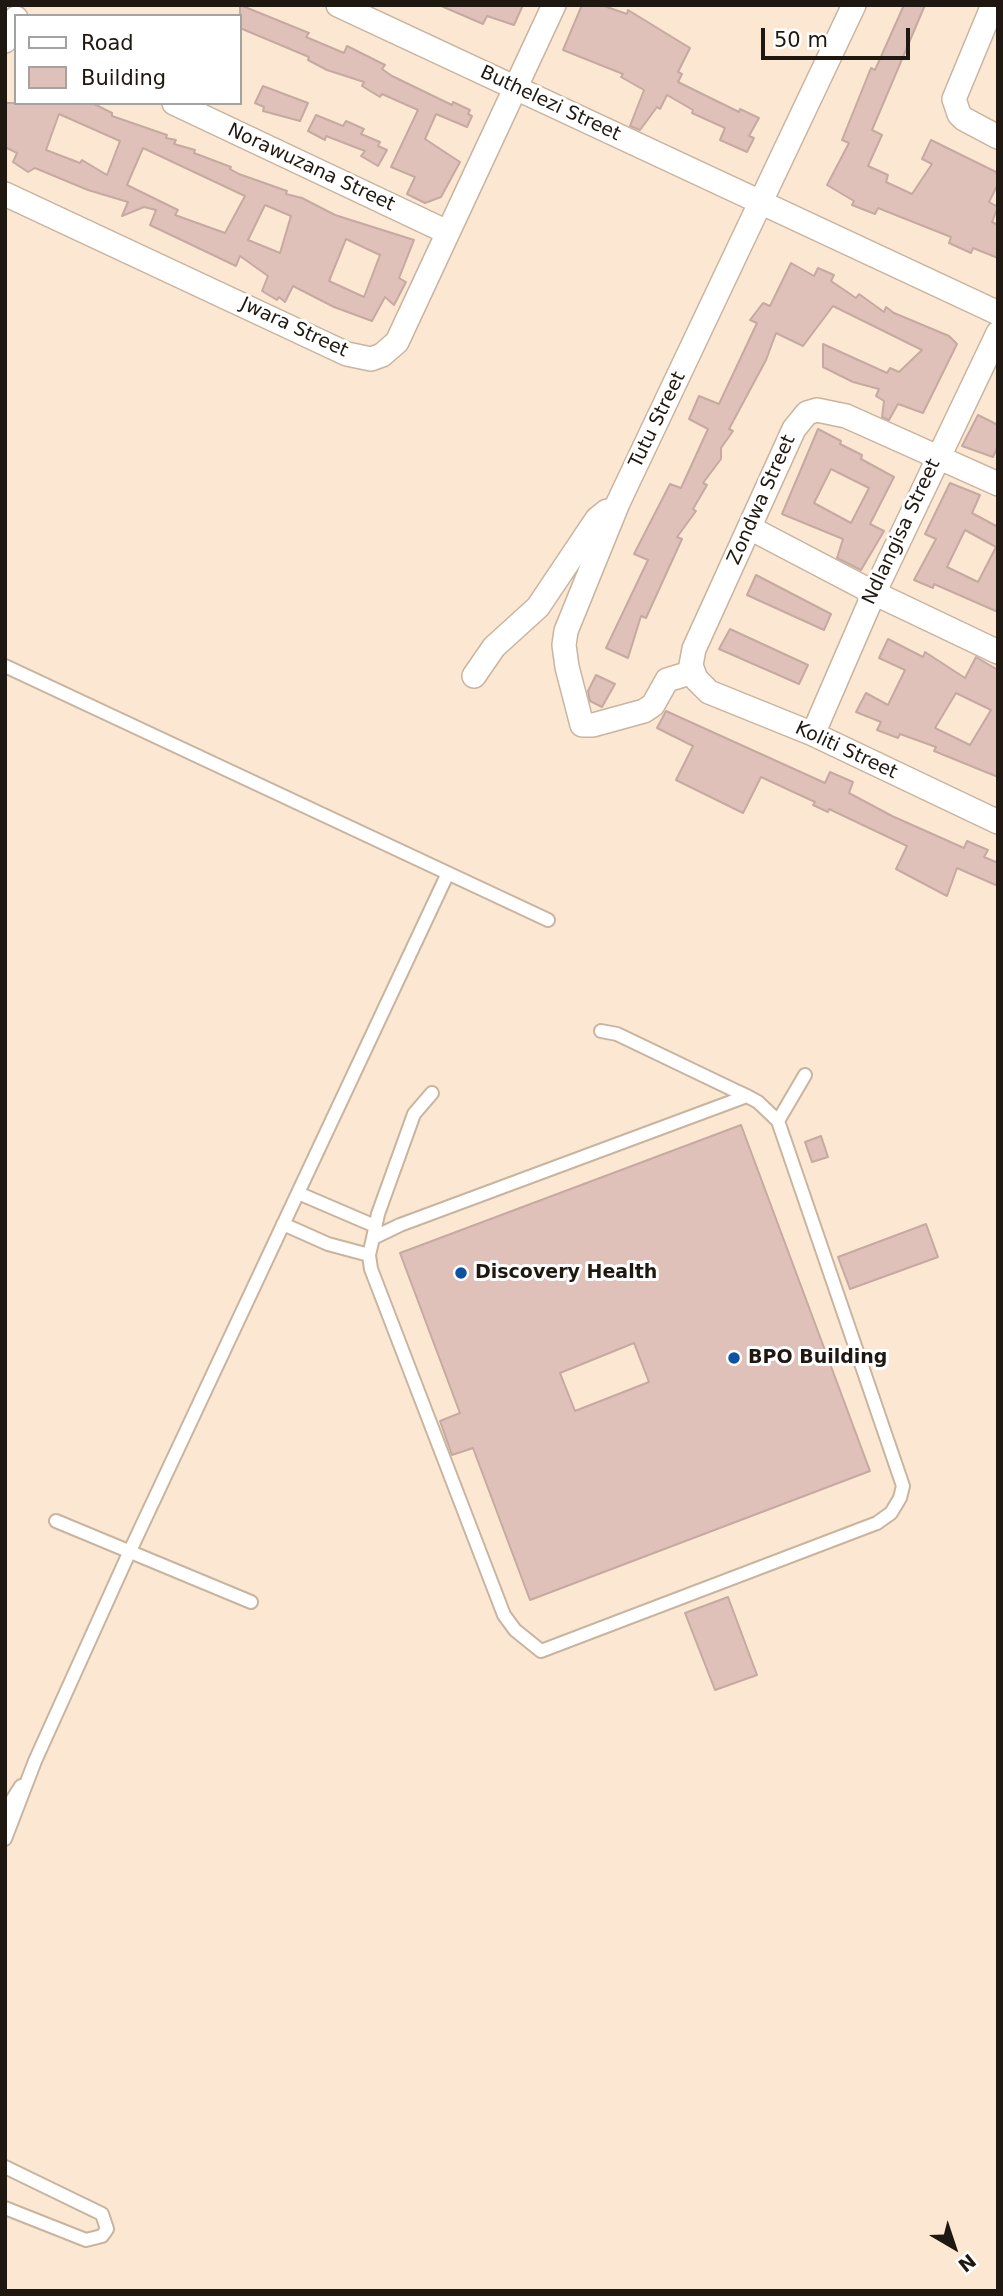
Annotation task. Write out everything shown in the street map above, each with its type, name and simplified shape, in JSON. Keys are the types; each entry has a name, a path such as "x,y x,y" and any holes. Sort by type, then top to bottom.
{"street":[{"name":"Buthelezi Street","path":"338,5 998,313"},
{"name":"Jwara Street","path":"5,194 360,358 382,355 397,342 554,5"},
{"name":"Tutu Street","path":"694,676 667,680 653,705 644,712 593,725 582,724 564,645 583,584 618,503 853,5"},
{"path":"993,5 954,99 959,114 964,119 998,136"},
{"name":"Norawuzana Street","path":"178,105 447,232"},
{"name":"Ndlangisa Street","path":"813,734 938,454 998,333"},
{"name":"Zondwa Street","path":"694,676 694,649 794,429 807,413 817,410 830,411 938,454"},
{"path":"938,454 998,484"},
{"path":"474,676 494,647 538,607 597,519 618,503"},
{"path":"750,528 874,593 998,652"},
{"name":"Koliti Street","path":"694,676 709,692 813,734 998,822"}],"lane":[{"path":"5,666 548,920"},
{"path":"5,1839 35,1761 129,1553 448,873"},
{"path":"432,1093 414,1114 374,1232 369,1255 435,1439 504,1615 515,1630 541,1651 877,1523 891,1513 900,1498 903,1486 778,1121 747,1096 617,1034 601,1031"},
{"path":"778,1121 805,1075"},
{"path":"298,1192 374,1232 400,1225 747,1096"},
{"path":"283,1224 328,1244 369,1255"},
{"path":"56,1521 251,1602"},
{"path":"5,1811 35,1761"},
{"path":"5,2167 102,2214 107,2229 102,2236 86,2240 5,2208"}],"building":[{"path":"240,5 309,33 306,37 344,53 347,46 385,65 382,69 392,76 452,105 453,102 470,110 468,114 472,116 467,127 436,114 425,139 460,162 441,197 425,203 407,194 415,177 391,167 418,110 382,94 380,97 362,86 364,82 327,70 308,60 309,57 242,29"},
{"path":"439,5 523,5 514,25 487,16 483,24"},
{"path":"582,5 601,5 627,14 628,10 690,48 678,72 682,74 678,82 739,112 740,109 759,118 749,136 754,138 747,152 720,140 725,128 692,113 693,110 667,95 660,109 657,107 640,130 630,126 644,90 621,77 623,74 563,50"},
{"path":"904,5 925,5 872,130 882,135 868,166 888,175 886,182 912,194 932,164 922,159 931,140 998,173 998,184 989,202 998,207 992,222 998,225 998,258 973,248 971,253 949,243 951,237 878,208 875,214 852,205 854,201 827,185 849,143 842,140 871,68 875,70"},
{"path":"263,86 308,103 300,121 263,111 264,107 255,103"},
{"path":"5,103 96,105 112,113 112,116 167,135 166,138 176,140 174,144 195,150 194,153 231,167 230,169 239,174 287,191 286,194 302,198 335,215 414,240 399,278 406,282 394,305 385,297 372,321 334,307 293,286 285,302 279,297 277,300 262,291 268,276 240,256 236,266 150,225 156,210 144,207 122,216 128,202 88,190 35,168 28,172 13,162 17,153 5,147","holes":["59,114 120,141 107,175 82,160 80,163 46,150","143,148 245,196 225,233 175,215 178,210 127,185","265,205 291,216 280,253 248,240","346,239 380,255 364,297 329,281"]},
{"path":"316,115 343,126 346,121 364,129 361,134 380,142 378,146 387,150 378,166 361,156 365,151 326,136 325,140 308,131"},
{"path":"791,263 814,276 818,268 834,275 831,281 856,298 859,294 884,312 886,307 894,313 949,336 957,344 923,413 898,404 889,420 882,417 884,401 876,396 879,389 853,382 823,367 823,344 887,373 890,368 899,372 922,350 833,306 803,346 776,333 766,360 729,429 733,431 721,448 721,459 703,483 707,485 693,509 696,511 677,537 682,539 646,618 641,616 628,658 606,648 648,560 634,554 670,484 681,488 708,429 689,419 699,396 719,404 757,323 750,320 763,303 770,306"},
{"path":"978,415 998,425 998,446 993,457 962,446"},
{"path":"818,429 862,455 861,459 894,477 870,524 884,531 861,570 837,558 843,539 782,514","holes":["831,469 869,488 851,523 814,503"]},
{"path":"950,483 980,495 972,513 998,527 998,612 934,584 933,588 914,580 936,539 925,534","holes":["965,530 996,547 978,582 947,567"]},
{"path":"756,575 831,614 824,630 747,595"},
{"path":"730,629 808,665 799,684 719,649"},
{"path":"888,639 923,657 925,652 965,678 976,657 998,670 998,777 934,751 936,747 900,734 898,738 877,730 881,722 856,712 866,693 888,705 905,670 879,658","holes":["956,693 991,710 970,745 935,728"]},
{"path":"596,675 615,684 602,707 590,701 588,691"},
{"path":"666,711 825,783 830,772 853,782 849,793 892,816 964,848 967,841 988,850 984,857 998,863 998,886 957,868 947,896 896,869 907,846 829,809 828,812 813,805 815,802 761,777 743,813 676,780 693,746 657,728"},
{"name":"BPO Building","path":"741,1125 870,1471 530,1600 473,1448 452,1455 440,1421 460,1413 400,1253","holes":["634,1343 649,1382 575,1411 560,1373"]},
{"path":"821,1136 828,1157 812,1162 805,1142"},
{"path":"926,1224 938,1257 850,1289 838,1257"},
{"path":"728,1597 757,1675 715,1690 685,1613"}],"place":[{"name":"Discovery Health","path":"461,1273"},
{"name":"BPO Building","path":"734,1358"}]}
